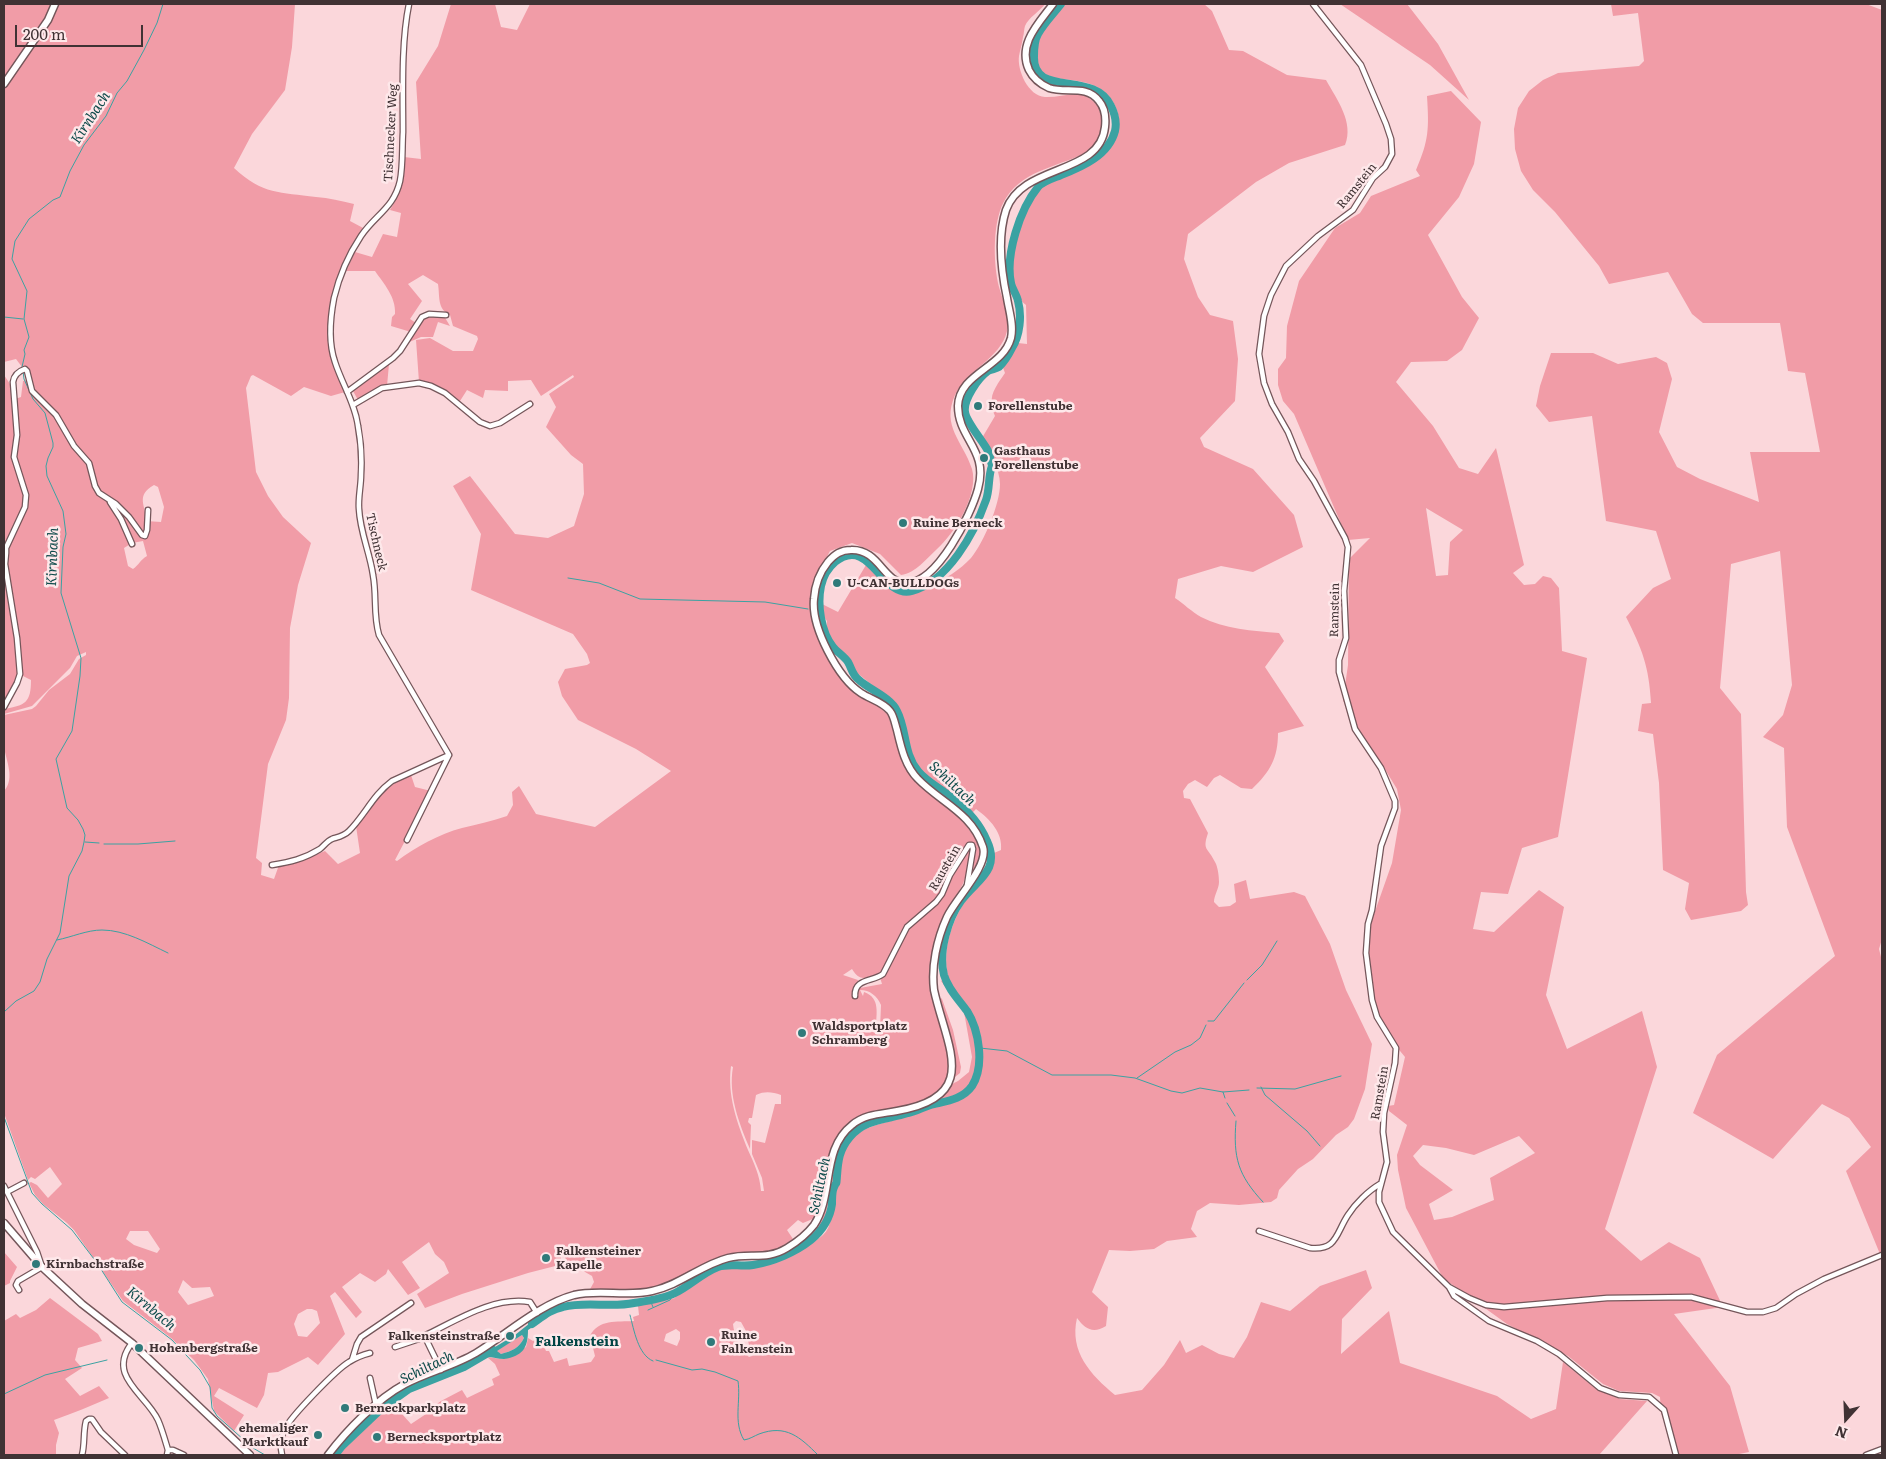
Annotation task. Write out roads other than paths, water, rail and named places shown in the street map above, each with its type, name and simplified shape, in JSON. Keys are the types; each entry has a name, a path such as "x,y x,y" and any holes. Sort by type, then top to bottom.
{"main road":[{"path":"4,84 48,20 55,4"},
{"path":"328,1455 341,1439 376,1405 402,1386 474,1354 537,1312 562,1299 583,1293 627,1294 650,1292 670,1286 729,1257 772,1255 788,1247 805,1235 818,1218 838,1141 845,1131 862,1118 916,1107 932,1100 946,1088 951,1079 953,1059 938,1008 933,980 936,955 942,928 954,904 977,872 984,854 978,835 956,808 929,789 912,772 901,746 891,712 886,707 859,692 845,677 824,643 813,609 816,582 822,570 834,556 845,550 857,550 869,555 898,582 917,581 951,547 965,523 971,508 979,486 981,468 974,446 961,425 959,400 962,392 976,375 1001,356 1010,340 1011,317 1000,254 1006,213 1017,192 1030,181 1067,167 1089,154 1097,146 1105,126 1104,109 1094,96 1079,90 1059,90 1045,86 1034,77 1028,67 1025,59 1027,40 1053,4"},
{"path":"4,1223 42,1267 82,1304 132,1343 250,1455"}],"street":[{"name":"Tischnecker Weg","path":"347,392 331,348 334,299 340,278 355,246 362,235 387,209 396,195 400,182 406,32 409,4"},
{"name":"Ramstein","path":"1313,4 1361,65 1389,131 1393,146 1392,154 1390,161 1373,178 1353,210 1318,236 1286,266 1271,294 1264,316 1259,354 1264,383 1272,404 1288,432 1299,459 1314,481 1348,547 1344,591 1346,638 1339,660 1340,672 1355,729 1381,768 1395,801 1395,808 1381,846 1372,910 1368,924 1366,953 1376,1017 1396,1048 1396,1063 1384,1113 1383,1132 1387,1162 1380,1184 1379,1202 1394,1232 1449,1287 1454,1296 1489,1321 1536,1341 1559,1354 1600,1388 1619,1395 1649,1397 1664,1410 1676,1455"},
{"path":"347,392 380,369 396,354 422,317 429,314 446,315"},
{"path":"4,707 20,674 17,638 5,564 6,548 26,502 25,488 14,453 17,435 12,382 14,377 26,369 32,391 56,415 74,446 88,463 95,486 100,493 116,504 129,517 142,535 145,536 148,510"},
{"path":"354,405 382,388 419,383 431,386 445,393 480,422 490,426 500,423 530,404"},
{"name":"Tischneck","path":"347,392 354,405 358,426 360,449 359,517 373,573 376,627 391,657 450,755"},
{"path":"110,501 121,519 132,544"},
{"path":"407,840 450,755"},
{"path":"272,865 305,858 331,839 348,833 371,801 384,787 392,781 450,755"},
{"name":"Raustein","path":"855,996 855,989 862,981 883,974 907,927 936,902 969,845 973,849 967,885"},
{"path":"7,1192 24,1183"},
{"path":"1259,1231 1310,1248 1328,1247 1336,1239 1348,1214 1366,1195 1380,1184"},
{"path":"4,1186 37,1252 42,1267 18,1281 16,1285 19,1290"},
{"path":"1366,1195 1374,1197 1379,1202"},
{"path":"1449,1287 1486,1305 1504,1307 1608,1298 1691,1297 1747,1312 1763,1312 1776,1308 1796,1294 1824,1279 1882,1255"},
{"path":"395,1347 425,1337 472,1313 511,1301 530,1302 537,1312"},
{"path":"352,1360 361,1337 411,1303"},
{"path":"425,1337 441,1370"},
{"path":"132,1343 124,1353 126,1376 158,1419 167,1453 173,1450 184,1455"},
{"path":"282,1455 281,1441 286,1427 335,1373 352,1360 370,1353"},
{"path":"370,1378 376,1405"},
{"path":"82,1455 84,1428 86,1421 89,1419 92,1419 108,1439 125,1455"},
{"path":"1866,1455 1882,1449"}],"water":[{"path":"535,1319 542,1321 528,1330 527,1342 523,1350 516,1356 504,1359 487,1357 485,1353 515,1335","holes":["522,1335 524,1338 512,1350 501,1354 497,1351"]}],"waterway":[{"name":"Kirnbach","path":"22,367 24,350 29,337 24,319 27,291 12,259 15,241 29,219 53,200 60,197 70,171 84,145 106,116 117,93 127,81 144,50 157,23 163,4"},
{"name":"Schiltach","path":"532,1324 551,1311 572,1305 616,1305 650,1301 665,1297 718,1267 761,1264 798,1249 815,1236 828,1219 843,1146 856,1131 869,1123 959,1097 972,1086 976,1078 979,1048 975,1028 967,1011 948,985 942,966 942,956 945,936 956,908 989,868 991,851 980,828 967,811 925,778 913,764 897,711 890,702 853,674 848,662 829,641 823,626 819,601 824,576 835,562 847,556 858,556 867,561 892,586 902,591 912,591 925,586 948,567 958,554 981,513 987,496 992,466 988,451 966,416 965,407 976,384 984,374 1001,365 1017,337 1020,313 1012,285 1010,259 1020,220 1031,196 1040,185 1094,159 1107,147 1116,128 1114,112 1103,95 1079,85 1053,81 1043,77 1036,69 1034,56 1035,42 1043,26 1061,4"},
{"path":"4,317 23,319"},
{"name":"Kirnbach","path":"4,1012 16,1001 34,991 40,982 47,959 60,933 69,876 82,851 85,835 78,820 67,808 56,759 72,731 81,658 61,593 63,547 66,534 63,511 47,476 46,466 53,443 45,413 33,399 24,379 23,371"},
{"path":"568,578 599,583 640,599 765,602 808,609"},
{"path":"104,844 175,841"},
{"path":"85,842 99,843"},
{"path":"57,940 91,931 111,931 136,938 168,953"},
{"path":"1247,980 1262,965 1277,941"},
{"path":"1208,1021 1214,1021 1244,983"},
{"path":"1137,1078 1175,1052 1191,1045 1200,1038 1206,1025"},
{"path":"980,1048 1007,1051 1052,1075 1111,1075 1135,1078 1182,1093 1200,1088 1223,1092 1249,1090"},
{"path":"1257,1088 1295,1089 1341,1076"},
{"path":"1261,1087 1265,1095 1307,1131 1320,1146"},
{"path":"1223,1092 1225,1098"},
{"path":"1227,1103 1235,1116"},
{"name":"Kirnbach","path":"4,1117 32,1193 72,1230 97,1263 122,1302 172,1340 200,1370 210,1387 212,1408 217,1416 253,1448 265,1455"},
{"path":"1236,1121 1235,1145 1239,1165 1248,1183 1263,1202"},
{"path":"648,1310 670,1300 674,1294"},
{"name":"Schiltach","path":"650,1300 653,1307"},
{"path":"630,1315 640,1348 653,1361"},
{"name":"Schiltach","path":"335,1455 381,1409 409,1389 464,1367 493,1350"},
{"path":"4,1394 45,1375 107,1360"},
{"path":"656,1360 692,1370 702,1369 715,1372 738,1381 738,1419 744,1440 769,1431 785,1432 799,1438 818,1455"}],"place":[{"name":"Forellenstube","path":"978,406"},
{"name":"Gasthaus Forellenstube","path":"984,458"},
{"name":"Ruine Berneck","path":"903,523"},
{"name":"U-CAN-BULLDOGs","path":"837,583"},
{"name":"Waldsportplatz Schramberg","path":"802,1033"},
{"name":"Falkensteiner Kapelle","path":"546,1258"},
{"name":"Kirnbachstraße","path":"36,1264"},
{"name":"Falkensteinstraße","path":"510,1336"},
{"name":"Ruine Falkenstein","path":"711,1342"},
{"name":"Hohenbergstraße","path":"139,1348"},
{"name":"Berneckparkplatz","path":"345,1408"},
{"name":"ehemaliger Marktkauf","path":"318,1435"},
{"name":"Bernecksportplatz","path":"377,1437"}],"district":[{"name":"Falkenstein","path":"577,1342"}]}
